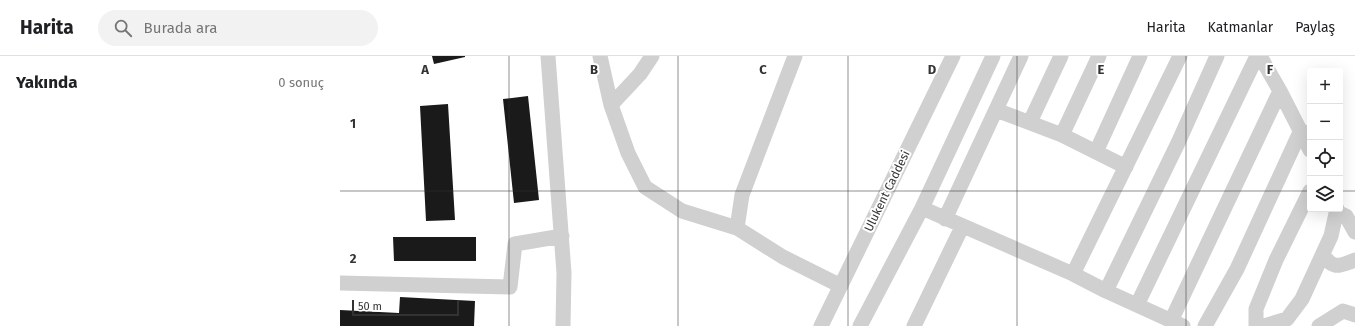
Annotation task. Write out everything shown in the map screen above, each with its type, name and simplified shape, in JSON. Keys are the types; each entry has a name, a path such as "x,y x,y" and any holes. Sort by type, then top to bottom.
{"street":[{"path":"548,56 562,236 564,273 563,326"},
{"path":"600,56 611,105 628,153 645,187 682,211 737,228 783,257 841,286"},
{"path":"611,105 640,74 652,56"},
{"path":"737,228 742,195 795,56"},
{"name":"Ulukent Caddesi","path":"821,326 953,56"},
{"path":"860,326 922,208 993,56"},
{"path":"945,219 1021,56"},
{"path":"1030,122 1061,56"},
{"path":"1062,135 1099,56"},
{"path":"1096,152 1140,56"},
{"path":"1073,274 1180,56"},
{"path":"1106,291 1178,143 1217,56"},
{"path":"1137,305 1257,56"},
{"path":"1260,56 1307,144"},
{"path":"922,208 962,227 1073,274 1106,291 1177,323 1280,91"},
{"path":"996,110 1062,135 1126,166"},
{"path":"1205,326 1237,269 1300,130"},
{"path":"1256,326 1256,309 1276,260 1307,197"},
{"path":"1264,326 1287,319 1302,299 1331,236 1337,212"},
{"path":"1340,212 1346,216 1355,232"},
{"path":"914,326 962,227"},
{"path":"340,283 510,287 515,244 562,236"},
{"path":"1322,255 1329,264 1339,266 1355,260"},
{"path":"1319,326 1343,311 1355,315"}],"building":[{"path":"432,56 465,56 465,57 434,64"},
{"path":"528,96 539,200 514,203 503,99"},
{"path":"448,104 455,220 426,221 420,106"},
{"path":"393,237 476,237 476,261 394,261"},
{"path":"400,297 475,301 474,326 340,326 340,310 399,313"}]}
